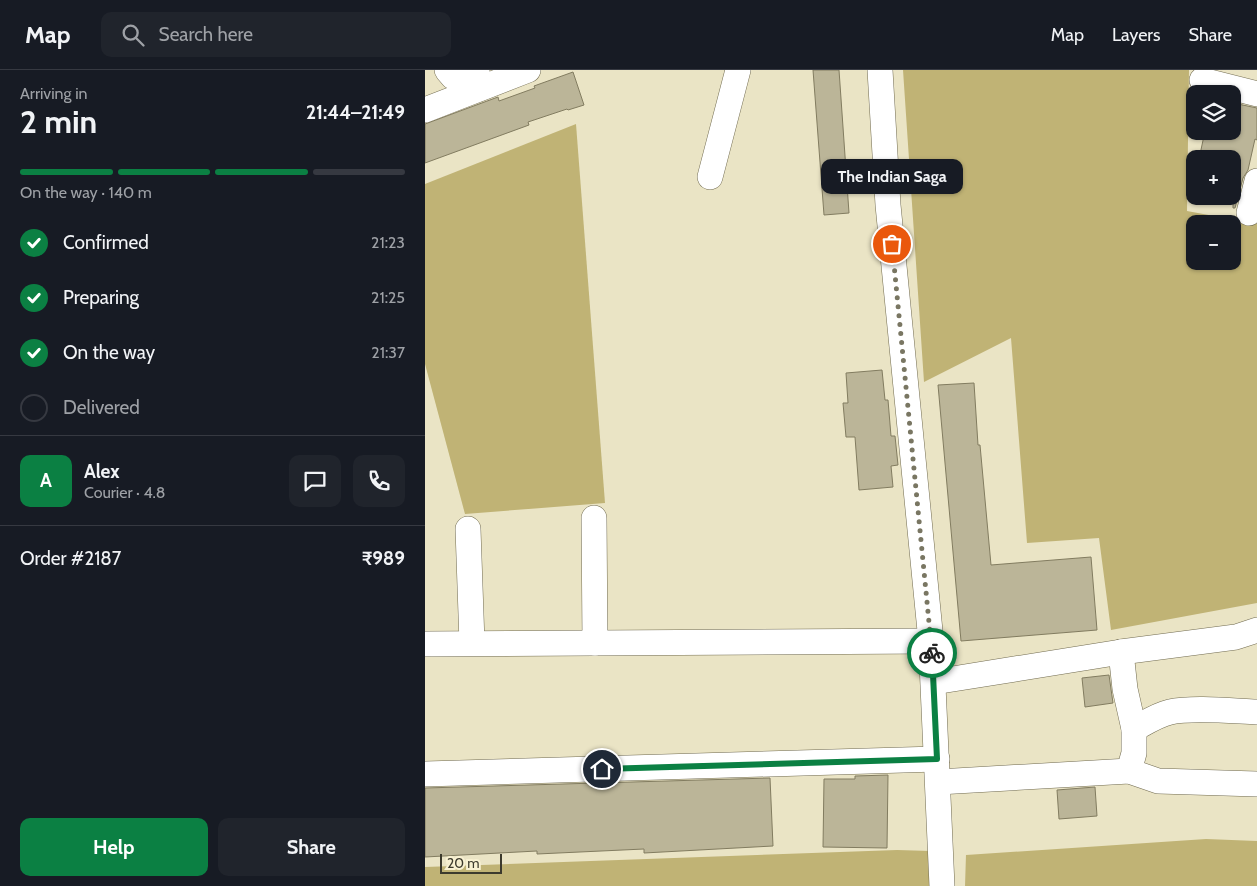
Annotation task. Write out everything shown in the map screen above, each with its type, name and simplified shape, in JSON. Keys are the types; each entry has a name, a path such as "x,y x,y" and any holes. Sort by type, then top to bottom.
{"street":[{"path":"447,70 453,77 478,80 528,70"},
{"path":"710,177 738,70"},
{"path":"880,70 888,205 931,641 942,886"},
{"path":"425,110 478,80"},
{"path":"1202,80 1257,94"},
{"path":"1249,213 1257,181"},
{"path":"594,518 595,643"},
{"path":"468,529 472,644"},
{"path":"934,682 1121,652 1236,637 1257,630"},
{"path":"425,644 931,641"},
{"path":"1121,652 1125,689 1134,730 1134,753 1129,771"},
{"path":"1134,730 1169,712 1182,710 1257,712"},
{"path":"425,774 1129,771 1158,781 1257,784"}],"shaded area":[{"path":"903,70 1189,70 1189,85 1186,85 1186,140 1188,140 1188,150 1186,150 1186,205 1187,211 1209,215 1186,215 1186,270 1241,270 1241,221 1257,224 1257,603 1111,630 1099,538 1027,543 1011,338 924,382"},
{"path":"576,124 605,503 465,514 425,364 425,184"},
{"path":"1206,839 1257,841 1257,886 965,886 966,855"},
{"path":"897,850 931,851 929,886 425,886 425,867"}],"building":[{"path":"813,70 839,70 849,213 824,215"},
{"path":"573,72 584,105 528,122 529,125 425,163 425,124 498,97 499,101"},
{"path":"1241,105 1257,108 1257,140 1255,139 1248,170 1241,186 1241,150 1201,150 1203,140 1241,140"},
{"path":"882,370 885,400 888,400 891,436 895,436 898,465 891,466 893,487 859,490 855,437 846,437 843,403 848,403 846,373"},
{"path":"974,383 978,445 980,445 991,565 1091,557 1097,630 961,641 938,385"},
{"path":"1109,675 1113,703 1085,707 1082,678"},
{"path":"888,775 887,848 823,847 824,779 855,779 855,776"},
{"path":"770,778 773,846 644,853 644,849 537,854 537,851 425,857 425,788"},
{"path":"1095,787 1097,816 1059,819 1057,790"}],"way so far":[{"path":"892,244 932,653"}],"place":[{"name":"The Indian Saga","path":"892,244"}],"route":[{"path":"602,769 937,759 932,653"}]}
